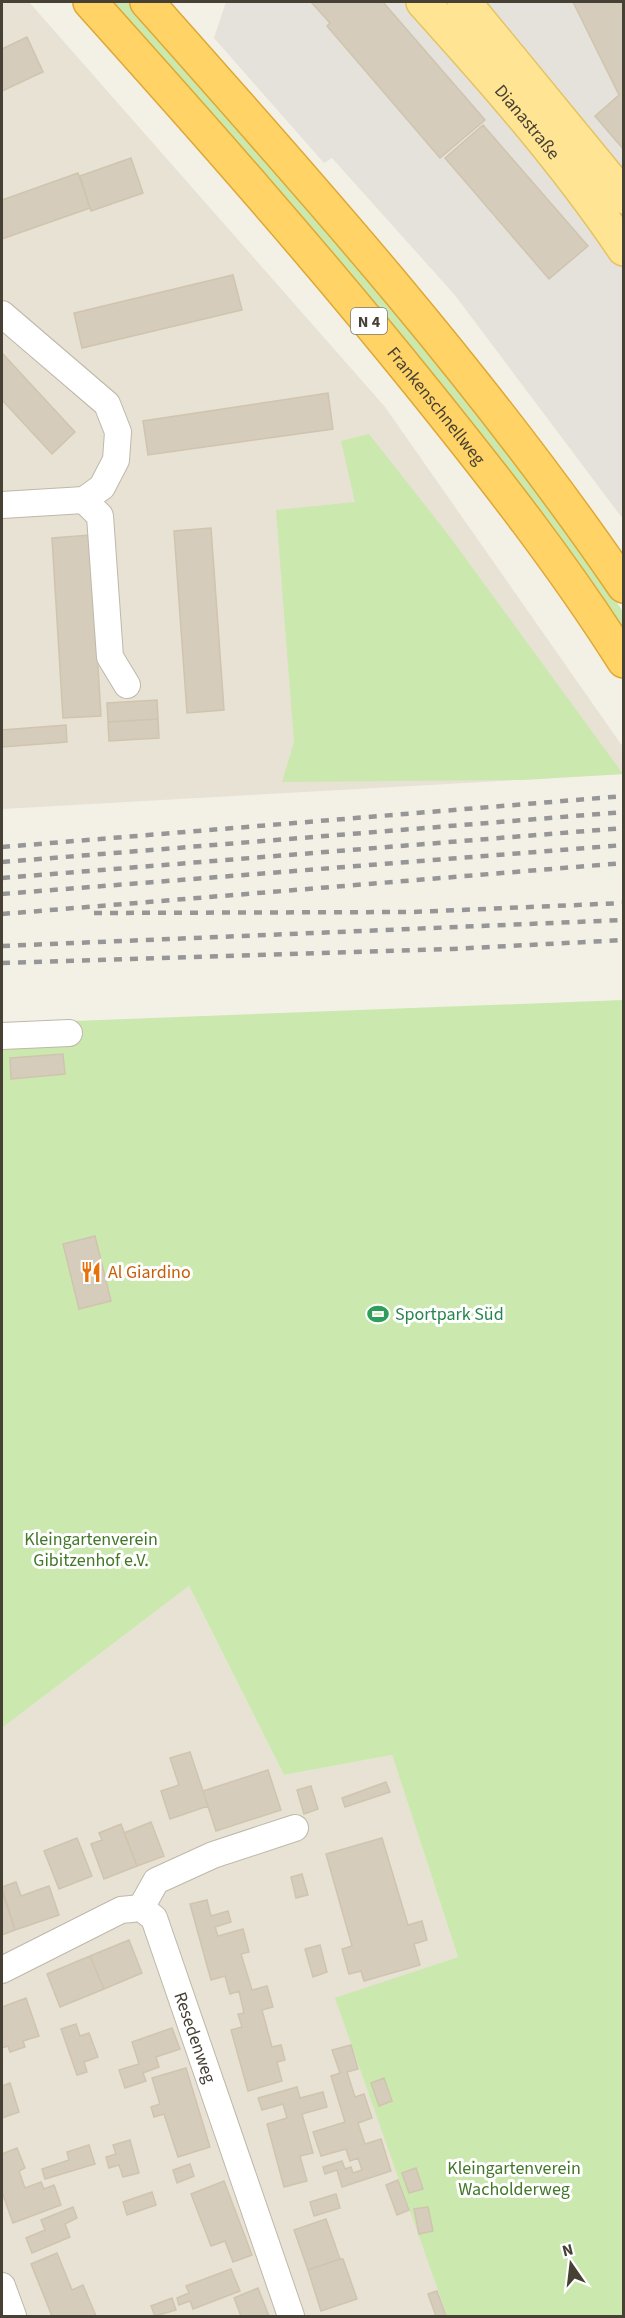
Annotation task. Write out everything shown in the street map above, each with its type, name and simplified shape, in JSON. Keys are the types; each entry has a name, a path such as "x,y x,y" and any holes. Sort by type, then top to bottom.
{"highway":[{"name":"Frankenschnellweg","path":"90,2 366,318 465,441 540,540 624,661"},
{"name":"N 4","path":"147,2 282,153 443,343 537,464 624,586"}],"main road":[{"name":"Dianastraße","path":"423,2 538,133 624,249"},
{"name":"Dianastraße","path":"464,2 624,197"}],"street":[{"path":"2,314 106,404 118,432 116,460 102,487 84,500 2,505"},
{"path":"84,500 100,516 110,657 128,684"},
{"path":"2,1036 69,1033"},
{"path":"2,1970 121,1910 141,1908 156,1881 213,1855 295,1828"},
{"name":"Resedenweg","path":"141,1908 154,1918 291,2316"},
{"path":"2,2286 13,2316"}],"shaded area":[{"path":"2,2 29,2 385,407 623,747 624,774 2,809"},
{"path":"226,2 623,2 623,519 454,294 332,158 324,163 214,38"},
{"path":"189,1586 284,1775 392,1755 458,1957 336,1999 447,2316 2,2316 2,1728"}],"green space":[{"path":"107,2 130,2 368,276 562,520 623,612 623,636"},
{"path":"369,434 450,537 623,774 522,780 282,782 294,742 276,510 355,502 341,441"},
{"name":"Sportpark Süd","path":"623,1000 623,2316 447,2316 335,1998 458,1957 392,1755 284,1775 189,1586 2,1728 2,1050 77,1043 74,1021"}],"building":[{"path":"311,2 383,2 485,120 440,158 327,26 330,23"},
{"path":"573,2 624,2 624,150 595,116 619,95"},
{"path":"27,37 43,72 2,91 2,49"},
{"path":"483,125 588,246 549,279 445,158"},
{"path":"131,158 143,193 91,211 80,176"},
{"path":"78,173 90,208 2,239 2,200"},
{"path":"233,275 242,310 82,348 74,313"},
{"path":"2,353 75,432 52,454 2,400"},
{"path":"328,393 333,429 148,455 143,421"},
{"path":"211,528 224,710 187,713 174,531"},
{"path":"90,535 101,716 63,718 52,538"},
{"path":"157,700 158,719 108,722 107,703"},
{"path":"158,719 159,738 109,741 108,722"},
{"path":"66,725 67,742 2,747 2,730"},
{"path":"63,1054 65,1074 11,1079 10,1058"},
{"path":"95,1236 111,1301 79,1309 63,1244"},
{"path":"190,1752 208,1806 170,1819 161,1791 179,1785 170,1758"},
{"path":"268,1770 281,1810 216,1831 203,1791"},
{"path":"386,1782 390,1792 345,1807 342,1798"},
{"path":"311,1786 318,1809 304,1814 297,1790"},
{"path":"151,1822 164,1856 137,1866 124,1833"},
{"path":"121,1824 137,1866 104,1879 91,1844 102,1840 99,1833"},
{"path":"77,1838 92,1876 59,1889 44,1851"},
{"path":"382,1838 408,1925 422,1921 427,1940 414,1944 420,1965 364,1981 361,1971 349,1974 342,1949 352,1946 326,1854"},
{"path":"302,1874 308,1895 296,1898 291,1877"},
{"path":"16,1882 21,1896 49,1886 59,1915 15,1930 2,1887"},
{"path":"2,1892 15,1930 2,1935"},
{"path":"207,1900 211,1916 228,1911 231,1922 215,1927 218,1936 243,1929 249,1952 241,1954 252,1990 267,1986 273,2007 262,2010 272,2047 281,2045 285,2060 277,2062 282,2081 248,2091 231,2030 242,2027 238,2014 244,2013 239,1991 230,1994 225,1976 211,1980 190,1904"},
{"path":"129,1940 142,1973 104,1989 90,1956"},
{"path":"320,1945 327,1972 313,1977 305,1949"},
{"path":"90,1956 104,1989 60,2007 47,1974"},
{"path":"26,1998 39,2036 23,2041 25,2047 10,2052 8,2046 2,2048 2,2007"},
{"path":"76,2024 80,2036 89,2033 98,2057 84,2062 87,2072 77,2075 61,2029"},
{"path":"172,2028 180,2049 156,2057 159,2067 143,2073 146,2081 125,2088 119,2070 139,2064 132,2042"},
{"path":"351,2045 358,2069 347,2072 355,2097 364,2094 372,2118 358,2123 365,2144 381,2139 391,2171 342,2187 337,2170 325,2174 323,2167 342,2161 345,2169 351,2167 353,2173 362,2170 358,2158 350,2161 346,2149 321,2156 313,2132 345,2122 331,2076 340,2073 332,2050"},
{"path":"186,2068 210,2147 178,2157 164,2114 154,2117 151,2107 160,2104 152,2078"},
{"path":"384,2078 392,2101 379,2106 371,2083"},
{"path":"10,2083 19,2112 2,2118 2,2086"},
{"path":"297,2087 300,2098 323,2092 327,2107 302,2114 313,2153 300,2156 307,2181 284,2187 267,2124 287,2118 283,2104 262,2110 258,2098"},
{"path":"130,2140 139,2173 123,2177 119,2165 109,2168 106,2157 116,2154 113,2145"},
{"path":"89,2145 95,2164 45,2179 42,2169 69,2160 67,2152"},
{"path":"17,2148 25,2168 19,2171 25,2188 41,2182 44,2189 54,2185 61,2205 13,2223 2,2192 2,2154"},
{"path":"190,2164 194,2176 177,2183 173,2170"},
{"path":"416,2168 423,2189 409,2193 402,2173"},
{"path":"398,2180 409,2210 397,2215 386,2185"},
{"path":"224,2181 252,2255 233,2262 225,2241 211,2246 191,2194"},
{"path":"152,2192 156,2205 127,2215 123,2202"},
{"path":"336,2194 340,2208 314,2216 310,2202"},
{"path":"73,2207 77,2218 65,2224 70,2237 32,2253 26,2238 45,2230 41,2220"},
{"path":"428,2207 433,2231 419,2234 414,2209"},
{"path":"326,2219 340,2259 308,2270 294,2230"},
{"path":"57,2253 72,2290 83,2285 96,2316 52,2316 31,2264"},
{"path":"343,2259 357,2299 321,2311 308,2270"},
{"path":"231,2269 240,2291 193,2309 190,2301 179,2305 177,2298 189,2293 186,2286"},
{"path":"258,2288 269,2316 241,2316 234,2298"},
{"path":"437,2291 446,2316 436,2316 428,2294"},
{"path":"172,2298 176,2310 155,2316 151,2306"}],"railway":[{"path":"2,847 624,796"},
{"path":"2,862 624,812"},
{"path":"2,878 624,828"},
{"path":"2,894 624,845"},
{"path":"2,914 624,863"},
{"path":"94,913 413,912 624,903"},
{"path":"2,946 624,920"},
{"path":"2,963 452,949 624,940"}],"place":[{"name":"Al Giardino","path":"91,1272"},
{"name":"Sportpark Süd","path":"378,1314"}],"park label":[{"name":"Kleingartenverein Gibitzenhof e.V.","path":"91,1549"},
{"name":"Kleingartenverein Wacholderweg","path":"514,2178"}]}
